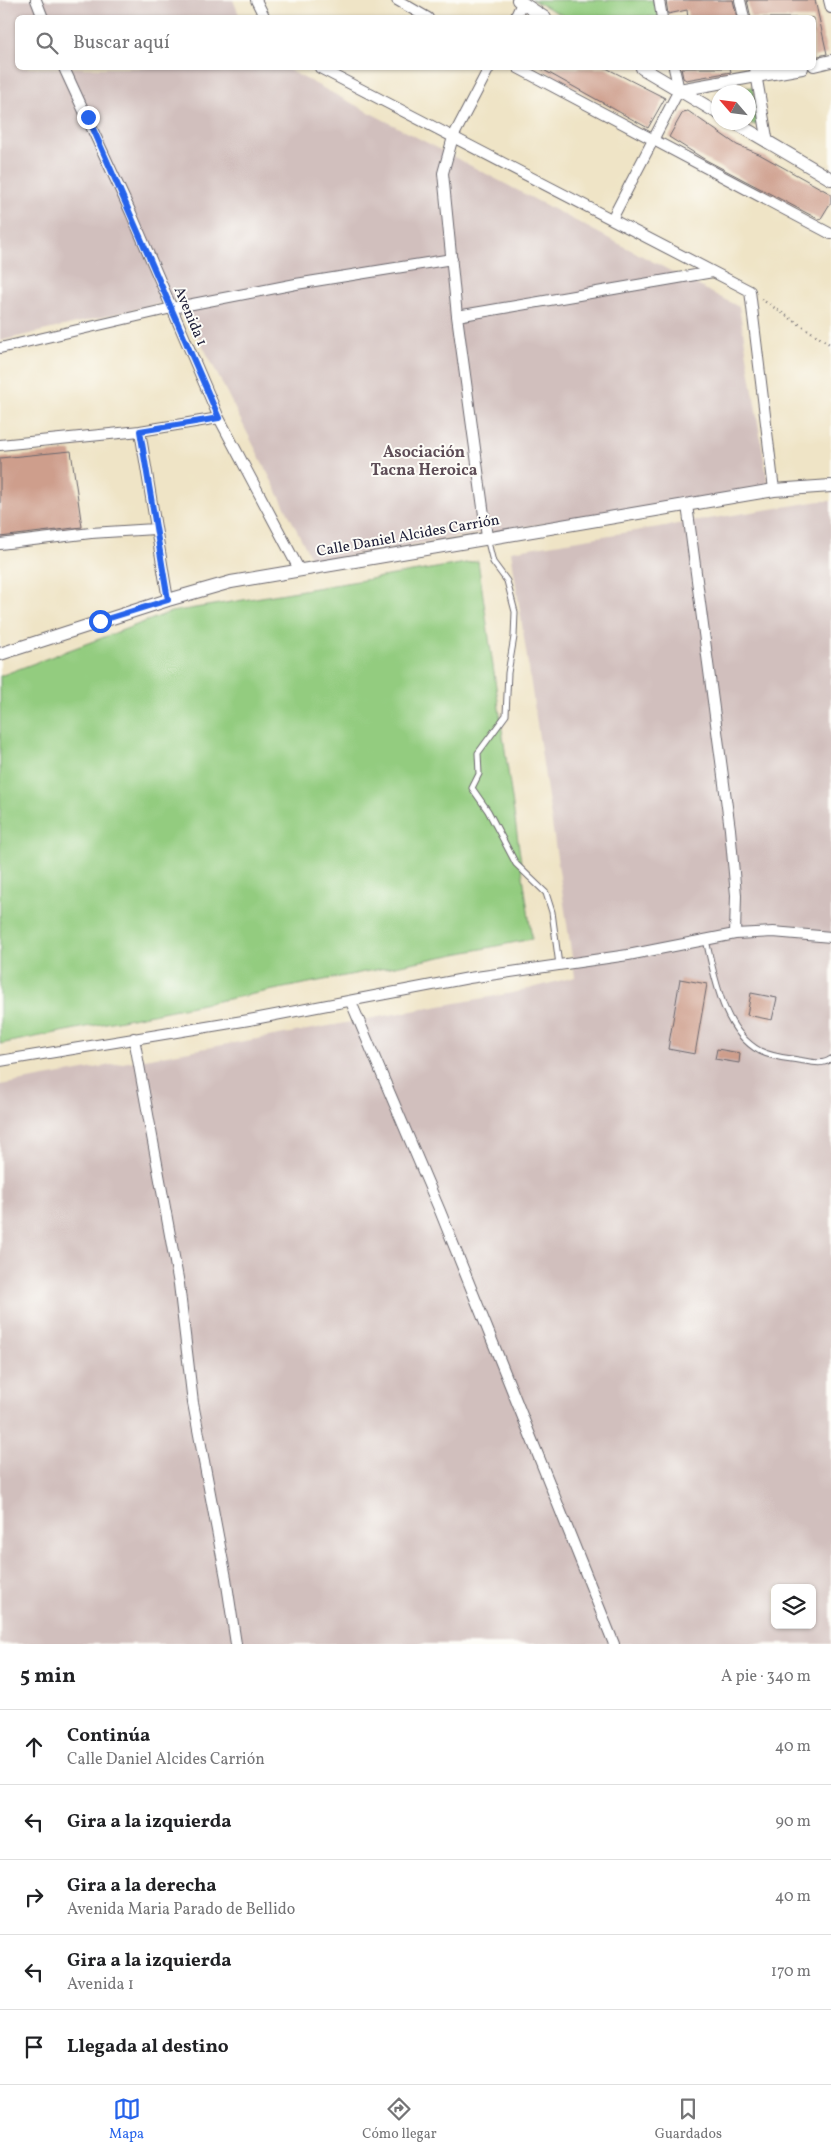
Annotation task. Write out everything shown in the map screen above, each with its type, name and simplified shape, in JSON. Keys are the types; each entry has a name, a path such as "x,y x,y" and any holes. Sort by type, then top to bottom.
{"street":[{"path":"36,0 42,15"},
{"path":"256,0 264,15"},
{"path":"396,0 423,15"},
{"path":"659,0 662,15"},
{"path":"740,0 743,15"},
{"path":"829,0 831,8"},
{"path":"516,15 520,1 541,15"},
{"path":"816,65 831,61"},
{"name":"Avenida 1","path":"65,70 172,308 219,418 300,571"},
{"path":"324,70 750,291 774,490"},
{"path":"487,537 457,316 443,173 453,137 488,70"},
{"path":"522,70 831,234"},
{"path":"645,70 711,109"},
{"path":"612,219 679,90 674,70"},
{"path":"679,90 756,72 779,70"},
{"path":"756,72 768,143"},
{"path":"747,130 831,179"},
{"path":"0,348 172,308 296,284 452,259"},
{"path":"457,316 713,272"},
{"path":"0,445 140,431 219,418"},
{"path":"140,431 168,600"},
{"name":"Calle Daniel Alcides Carrión","path":"0,653 231,582 487,537 774,490 831,486"},
{"path":"687,505 730,830 736,895 735,934"},
{"path":"0,544 91,533 155,529"},
{"path":"0,1061 351,1002 419,987 735,934 773,932 831,937"},
{"path":"351,1002 440,1211 614,1644"},
{"path":"134,1038 179,1284 193,1403 226,1578 236,1644"}],"lane":[{"path":"487,537 493,562 507,582 515,612 514,637 508,674 506,715 478,753 479,774 472,788 488,811 516,864 546,893 552,912 559,965"},
{"path":"706,940 732,1024 746,1041 760,1051 776,1057 820,1063 831,1059"}],"path":[{"path":"750,291 831,345"}],"shaded area":[{"path":"0,0 233,0 239,15 15,15 15,70 289,70 739,307 769,489 478,534 313,562 179,299 0,341"},
{"path":"820,501 831,501 831,1644 0,1644 0,1085 512,993 575,977 511,551"}],"green space":[{"path":"532,0 655,0 659,15 562,15"},
{"path":"756,103 760,119 756,124"},
{"path":"478,561 532,939 0,1044 0,676 171,612"}],"building":[{"path":"666,0 733,0 736,15 688,15 687,10 668,14"},
{"path":"747,0 815,0 827,54 816,57 816,15 750,15"},
{"path":"544,70 610,70 665,98 648,128"},
{"path":"681,70 730,70 731,72 686,80 683,78"},
{"path":"688,111 711,127 711,130 715,130 737,145 759,154 831,194 831,202 820,220 704,159 669,137 683,112"},
{"path":"71,451 82,527 0,537 0,458"},
{"path":"680,979 707,984 695,1054 668,1049"},
{"path":"751,993 777,998 772,1020 747,1015"},
{"path":"717,1049 740,1053 739,1063 715,1059"}],"district":[{"name":"Asociación Tacna Heroica","path":"424,460"}],"route":[{"path":"88,117 219,418 140,431 168,600 100,621"}]}
